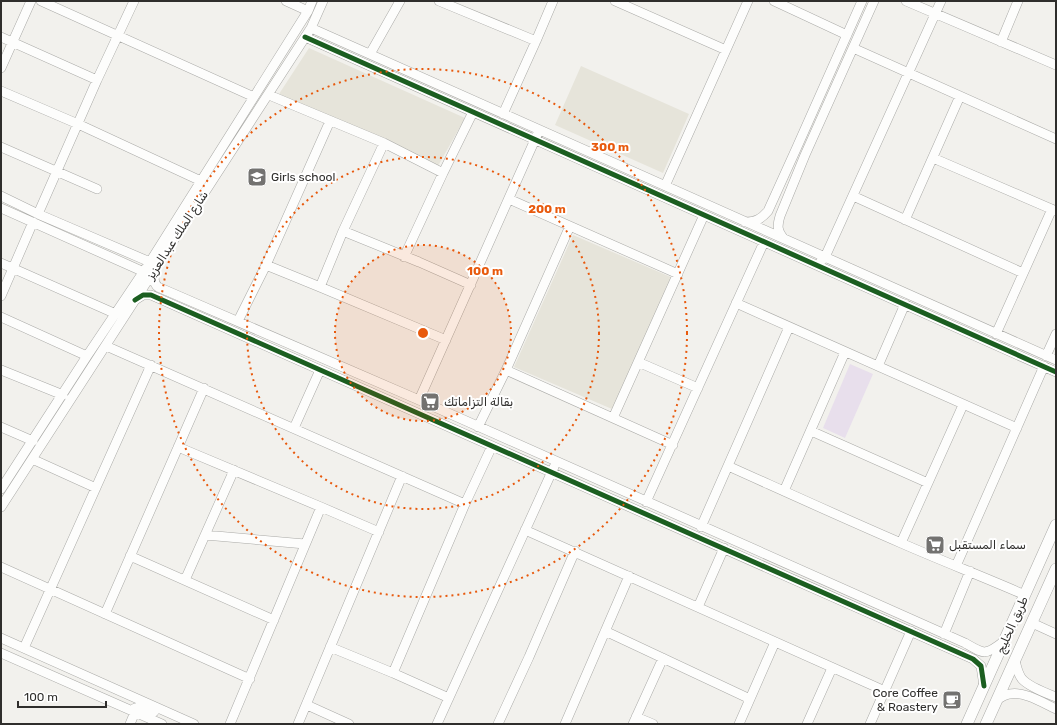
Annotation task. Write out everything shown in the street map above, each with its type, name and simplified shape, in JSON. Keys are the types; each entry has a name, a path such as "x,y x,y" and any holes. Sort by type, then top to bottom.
{"main road":[{"name":"طريق الخليج","path":"967,724 1056,525"},
{"name":"طريق الخليج","path":"986,724 1056,569"}],"street":[{"path":"1,68 31,1"},
{"path":"41,1 254,97"},
{"path":"38,214 97,80 134,1"},
{"path":"286,1 308,11"},
{"name":"شارع الملك عبدالعزيز","path":"2,484 144,272 308,11 312,1"},
{"name":"شارع الملك عبدالعزيز","path":"1,507 269,95 311,28 323,1"},
{"path":"370,54 400,1"},
{"path":"439,1 536,41"},
{"path":"503,114 553,1"},
{"path":"615,1 633,5 726,50"},
{"path":"664,186 748,1"},
{"path":"774,1 847,35"},
{"path":"745,222 756,221 764,216 768,211 862,1"},
{"path":"785,240 778,231 780,216 805,155 874,1"},
{"path":"906,1 1056,64"},
{"path":"782,250 801,254 819,261 822,261 825,257 941,1"},
{"path":"1001,42 1018,1"},
{"path":"311,28 1056,360"},
{"path":"1,37 97,80"},
{"path":"305,37 1056,372"},
{"path":"853,48 1056,139"},
{"path":"1,91 78,124 201,181"},
{"path":"269,95 384,143 443,173"},
{"path":"905,220 960,96"},
{"path":"404,257 473,112"},
{"path":"238,321 266,265 330,121"},
{"path":"419,400 539,130"},
{"path":"320,286 343,231 384,143"},
{"path":"1,147 97,189"},
{"path":"933,158 1054,210 1023,273 996,334"},
{"path":"1,196 38,214 150,262"},
{"path":"853,196 1023,273"},
{"path":"509,199 678,274"},
{"path":"1,208 144,272"},
{"path":"768,211 767,214 770,219 775,220 780,216"},
{"path":"613,418 704,215"},
{"path":"1,296 33,222"},
{"path":"478,427 506,370 570,226"},
{"path":"343,231 471,285"},
{"path":"646,502 764,242"},
{"path":"1,263 116,314"},
{"path":"266,265 320,286 446,340"},
{"path":"155,271 154,280 158,287 419,400 944,634 976,650 987,652 1004,641"},
{"path":"135,300 143,295 151,295 947,647 978,662 981,666 984,686"},
{"path":"736,303 1017,428"},
{"path":"878,366 905,304"},
{"path":"1,317 87,356"},
{"path":"701,527 789,327"},
{"path":"1046,356 1056,334"},
{"path":"106,346 465,504"},
{"path":"784,491 846,352"},
{"path":"638,362 698,388"},
{"path":"24,648 151,365"},
{"path":"956,566 1044,366"},
{"path":"1,370 63,395"},
{"path":"294,428 320,370"},
{"path":"506,370 673,445"},
{"path":"105,614 204,388"},
{"path":"901,543 963,405"},
{"path":"1,427 32,441"},
{"path":"810,431 928,483"},
{"path":"393,673 465,504 492,446"},
{"path":"178,447 379,532"},
{"path":"32,459 96,488"},
{"path":"437,724 556,462"},
{"path":"728,466 901,543 1025,595"},
{"path":"185,580 234,470"},
{"path":"298,724 402,476"},
{"path":"230,724 321,507"},
{"path":"525,530 575,551 885,691"},
{"path":"205,535 305,544"},
{"path":"698,607 724,548"},
{"path":"498,724 575,551"},
{"path":"130,556 274,620"},
{"path":"1,567 250,679"},
{"path":"944,634 970,571"},
{"path":"565,724 629,576"},
{"path":"1032,623 1056,634"},
{"path":"605,631 750,699"},
{"path":"870,724 911,631"},
{"path":"1,638 194,724"},
{"path":"947,647 953,645 957,640"},
{"path":"739,724 775,642"},
{"path":"330,647 448,698"},
{"path":"1,653 162,724"},
{"path":"653,724 634,720 663,658"},
{"path":"1015,661 1018,673 1023,680 1029,685 1056,697"},
{"path":"807,724 832,668"},
{"path":"998,699 1008,694 1018,693 1056,709"},
{"path":"306,705 349,724"},
{"path":"130,724 135,708 139,707 191,724"}],"shaded area":[{"path":"309,48 465,118 438,166 279,94"},
{"path":"581,66 689,114 663,173 555,125"},
{"path":"573,235 673,278 612,409 514,367"},
{"path":"850,364 873,374 845,438 823,428"}],"cycle path":[{"path":"305,37 1056,372"},
{"path":"135,300 143,295 151,295 973,659 981,666 984,686"}],"place":[{"name":"Girls school","path":"257,177"},
{"name":"بقالة التزاماتك","path":"430,402"},
{"name":"سماء المستقبل","path":"935,545"},
{"name":"Core Coffee & Roastery","path":"952,700"}]}
